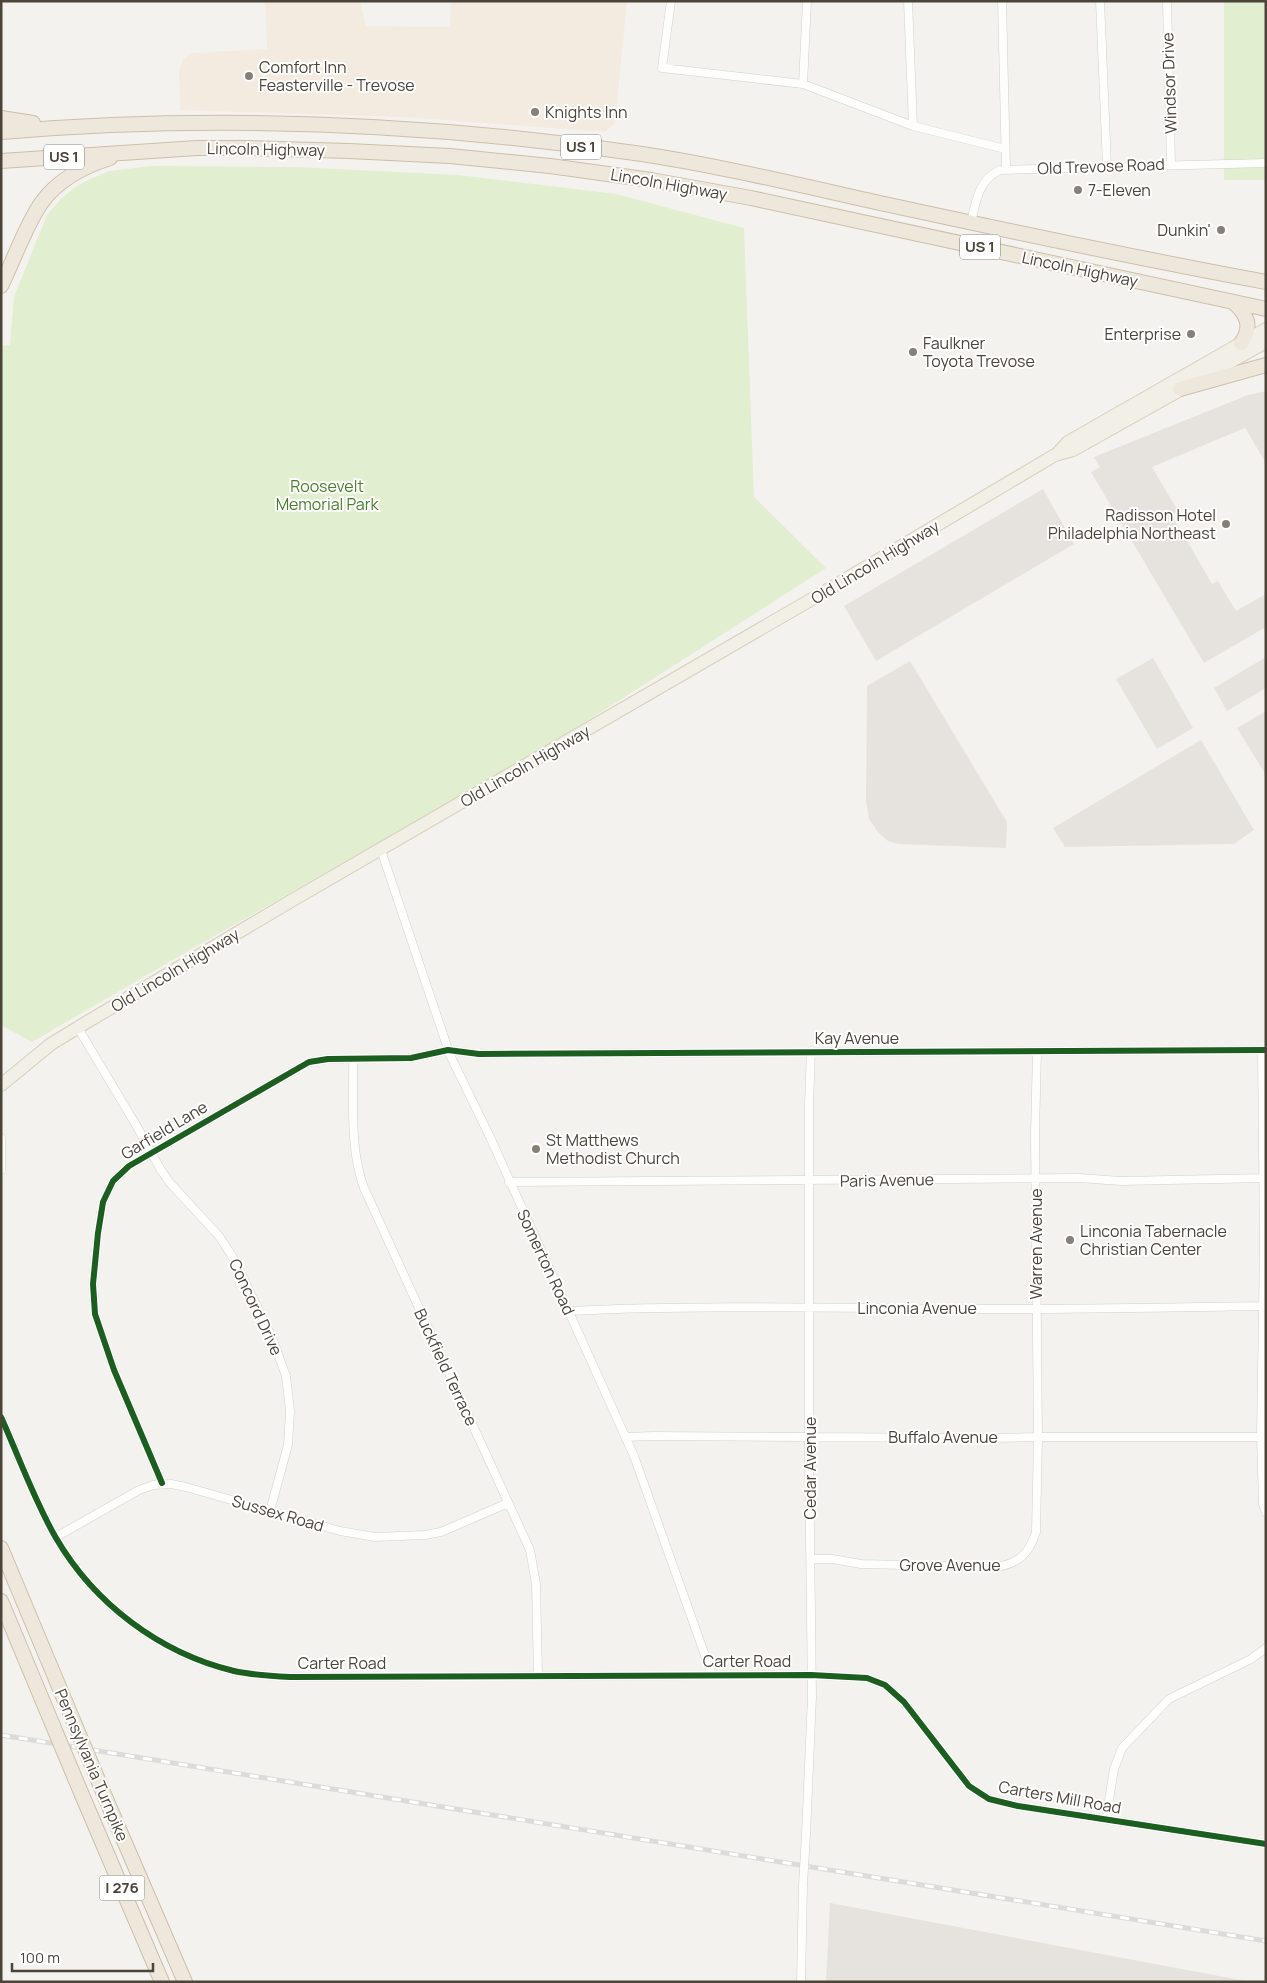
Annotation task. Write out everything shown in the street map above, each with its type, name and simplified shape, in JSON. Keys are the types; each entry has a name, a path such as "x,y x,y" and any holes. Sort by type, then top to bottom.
{"highway":[{"path":"1,118 18,122 88,127"},
{"name":"Lincoln Highway","path":"1,132 185,123 275,122 378,126 508,137 643,154 709,166 1103,251 1266,282"},
{"name":"Lincoln Highway","path":"1,161 197,148 349,151 450,156 601,173 751,198 1266,309"},
{"path":"1,286 36,212 45,198 78,171 127,153"},
{"path":"1232,302 1244,312 1248,323 1247,334 1241,343"},
{"path":"1180,389 1266,365"},
{"name":"Pennsylvania Turnpike","path":"1,1548 185,1982"},
{"name":"Pennsylvania Turnpike","path":"1,1601 162,1982"}],"main road":[{"name":"Old Lincoln Highway","path":"1055,456 1068,442 1266,329"},
{"name":"Old Lincoln Highway","path":"1,1085 51,1044 381,850 1055,456 1073,450 1266,342"}],"street":[{"path":"671,1 662,68 803,84 913,126 1006,149"},
{"path":"803,84 807,1"},
{"path":"908,1 913,126"},
{"path":"971,222 981,186 994,172 1006,168 1002,1"},
{"path":"1100,1 1107,166"},
{"name":"Windsor Drive","path":"1167,1 1171,164"},
{"name":"Old Trevose Road","path":"1006,168 1266,163"},
{"name":"Somerton Road","path":"381,850 448,1050 490,1137 626,1438 712,1675"},
{"name":"Concord Drive","path":"78,1028 170,1183 218,1236 234,1258 284,1367 290,1399 289,1435 284,1465 270,1511"},
{"name":"Kay Avenue","path":"448,1050 479,1054 1264,1050"},
{"name":"Garfield Lane","path":"162,1484 102,1339 95,1314 93,1299 98,1233 106,1193 113,1181 121,1172 151,1153 309,1062 328,1059 411,1058 448,1050"},
{"path":"1264,1050 1264,1306 1261,1437 1263,1504 1266,1513"},
{"name":"Cedar Avenue","path":"801,1982 812,1674 809,1308 811,1051"},
{"name":"Warren Avenue","path":"1036,1051 1038,1436"},
{"name":"Buckfield Terrace","path":"353,1059 354,1138 360,1177 533,1560 536,1584 538,1676"},
{"path":"1,1138 1,1170"},
{"name":"Paris Avenue","path":"509,1182 1264,1178"},
{"name":"Linconia Avenue","path":"569,1311 637,1308 1264,1306"},
{"name":"Carter Road","path":"1,1417 56,1537 92,1587 115,1610 154,1637 176,1649 220,1667 247,1673 290,1677 812,1674"},
{"name":"Buffalo Avenue","path":"626,1438 653,1436 1261,1437"},
{"name":"Grove Avenue","path":"811,1559 832,1559 871,1565 997,1567 1012,1564 1032,1546 1036,1532 1038,1436"},
{"name":"Sussex Road","path":"56,1537 139,1490 162,1484 186,1487 355,1534 396,1537 441,1532 508,1503"},
{"path":"1106,1820 1114,1769 1122,1748 1169,1699 1251,1659 1266,1648"},
{"name":"Carters Mill Road","path":"812,1674 867,1678 885,1685 904,1702 969,1786 990,1799 1018,1806 1266,1844"}],"shaded area":[{"path":"265,1 360,1 366,26 450,27 451,1 627,1 615,124 604,132 404,117 180,110 179,71 183,59 192,53 267,49"},
{"path":"1266,391 1266,463 1245,428 1152,467 1178,511 1172,515 1212,584 1218,581 1236,611 1266,594 1266,627 1204,663 1091,472 1100,467 1094,457 1248,395"},
{"path":"1043,489 1074,544 876,661 844,606"},
{"path":"1266,657 1266,688 1227,711 1214,688"},
{"path":"1153,658 1193,728 1157,749 1116,679"},
{"path":"910,661 1007,822 1006,848 898,844 888,841 878,832 869,819 866,801 867,686"},
{"path":"1266,711 1266,775 1237,728"},
{"path":"1201,740 1254,830 1234,844 1065,847 1053,828"},
{"path":"830,1903 1251,1982 826,1982"}],"green space":[{"path":"1224,1 1266,1 1266,180 1224,180"},
{"name":"Roosevelt Memorial Park","path":"150,166 295,167 458,175 616,194 744,228 754,497 826,568 534,755 188,951 32,1042 1,1025 1,346 10,345 14,297 47,215 74,188 90,179 110,171"}],"railway":[{"path":"1,1735 1266,1941"}],"cycle path":[{"path":"162,1483 114,1370 95,1314 93,1284 103,1202 113,1181 129,1166 309,1062 328,1059 411,1058 448,1050 479,1054 1266,1050"},
{"path":"1,1417 48,1524 71,1562 89,1584 131,1622 180,1652 206,1663 234,1671 290,1677 811,1675 867,1678 885,1685 904,1702 969,1786 989,1799 1018,1806 1266,1844"}],"place":[{"name":"Comfort Inn Feasterville - Trevose","path":"249,76"},
{"name":"Knights Inn","path":"535,112"},
{"name":"7-Eleven","path":"1078,190"},
{"name":"Dunkin'","path":"1221,230"},
{"name":"Enterprise","path":"1191,334"},
{"name":"Faulkner Toyota Trevose","path":"913,352"},
{"name":"Radisson Hotel Philadelphia Northeast","path":"1226,524"},
{"name":"St Matthews Methodist Church","path":"536,1149"},
{"name":"Linconia Tabernacle Christian Center","path":"1070,1240"}]}
